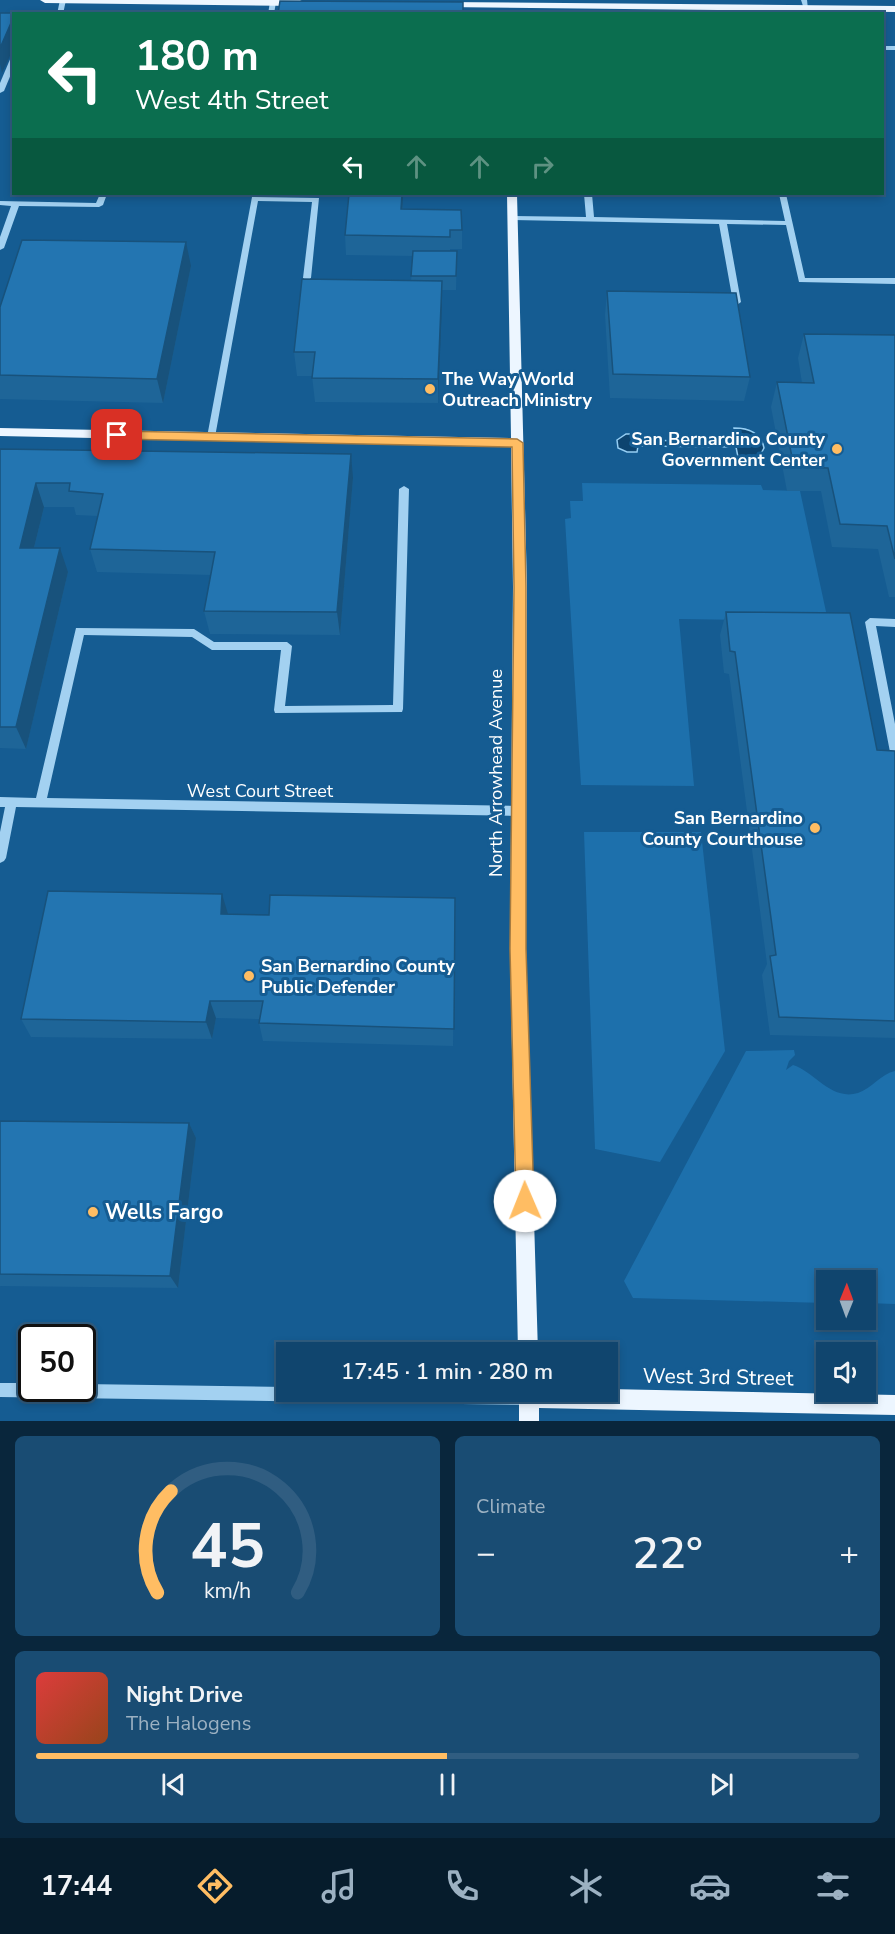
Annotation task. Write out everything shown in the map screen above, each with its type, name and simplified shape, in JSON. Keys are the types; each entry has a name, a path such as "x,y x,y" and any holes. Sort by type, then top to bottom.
{"main road":[{"path":"45,0 306,3"},
{"path":"432,4 746,11 805,4 895,9"},
{"name":"North Arrowhead Avenue","path":"512,195 520,587 517,766 518,949 528,1342"},
{"path":"0,432 517,443"},
{"name":"West 3rd Street","path":"618,1397 895,1405"},
{"path":"529,1402 529,1421"}],"street":[{"path":"272,12 273,2"},
{"path":"0,91 12,62"},
{"path":"0,203 99,205 103,195"},
{"path":"588,195 590,220"},
{"path":"783,195 801,280 895,281"},
{"path":"211,437 255,199 316,200 307,278"},
{"path":"0,248 16,203"},
{"path":"513,218 789,223"},
{"path":"723,222 736,302"},
{"path":"40,803 80,632 194,633 212,646 287,646 279,710 398,709 404,489"},
{"path":"895,623 870,622 895,752"},
{"path":"0,858 6,802"},
{"name":"West Court Street","path":"6,802 519,812"},
{"name":"West 3rd Street","path":"0,1390 276,1393"}],"shaded area":[{"path":"734,428 749,430 757,435 764,448 759,457 747,462 739,462 736,447 638,446 637,452 627,452 618,448 617,440 626,434 636,434 637,440 736,442"},
{"path":"582,483 761,485 763,490 800,491 828,621 679,619 694,786 581,785 565,519 571,518 570,501 583,501"},
{"path":"584,832 701,832 725,1051 660,1162 595,1149"},
{"path":"794,1050 795,1055 789,1061 786,1070 793,1065 831,1090 840,1093 858,1093 895,1071 895,1304 876,1303 876,1270 816,1270 816,1303 633,1298 624,1281 746,1051"}],"building":[{"path":"280,1 463,2 463,12 278,12"},
{"path":"0,13 12,13 12,21 0,48"},
{"path":"349,195 402,195 401,209 461,210 462,230 450,230 450,237 345,235"},
{"path":"22,240 186,242 157,379 0,375 0,307"},
{"path":"413,251 457,251 456,276 411,276"},
{"path":"302,279 442,281 438,379 312,378 315,352 294,352"},
{"path":"607,291 736,293 750,377 613,374"},
{"name":"San Bernardino County Government Center","path":"804,334 895,335 895,559 887,526 840,524 828,468 794,467 777,382 814,383"},
{"path":"0,449 351,454 337,612 204,611 215,552 90,549 103,494 69,491 70,483 36,483 20,548 60,548 16,727 0,727"},
{"name":"San Bernardino County Courthouse","path":"726,612 850,613 877,750 895,751 895,1021 779,1017 770,956 776,955 735,652 730,651"},
{"name":"San Bernardino County Public Defender","path":"48,891 222,894 221,914 269,915 270,895 455,898 454,1029 259,1023 263,1001 210,1001 206,1022 21,1019"},
{"name":"Wells Fargo","path":"0,1121 189,1123 170,1276 0,1274"}],"place":[{"name":"The Way World Outreach Ministry","path":"430,389"},
{"name":"San Bernardino County Government Center","path":"837,449"},
{"name":"San Bernardino County Courthouse","path":"815,828"},
{"name":"San Bernardino County Public Defender","path":"249,976"},
{"name":"Wells Fargo","path":"93,1212"}],"route":[{"path":"117,435 517,443 520,587 517,766 520,847 518,949 525,1201"}]}
